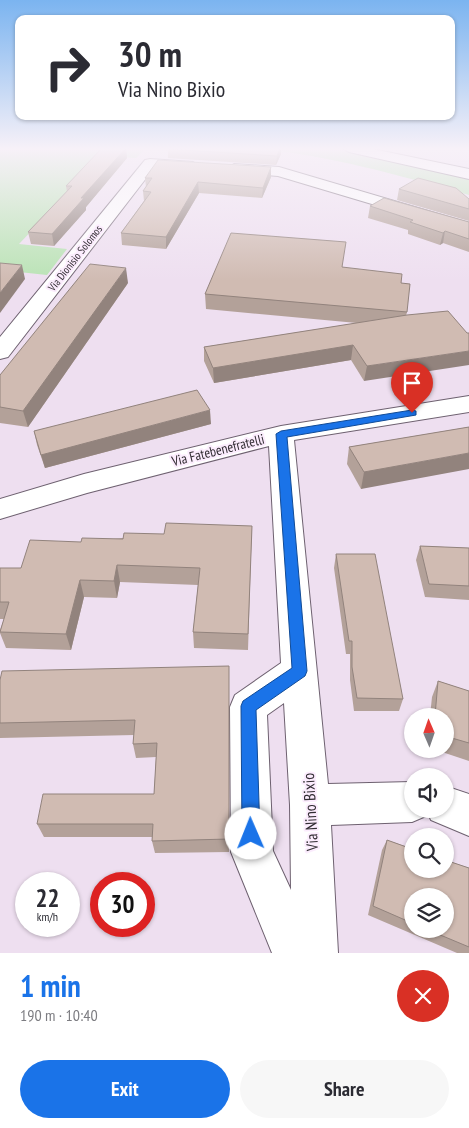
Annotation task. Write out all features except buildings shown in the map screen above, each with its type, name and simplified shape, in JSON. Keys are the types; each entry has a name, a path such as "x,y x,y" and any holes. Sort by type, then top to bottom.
{"street":[{"name":"Via Dionisio Solomos","path":"0,352 127,192"},
{"name":"Via Dionisio Solomos","path":"348,192 469,228"},
{"name":"Via Fatebenefratelli","path":"0,509 84,484 281,434 469,404"},
{"name":"Via Nino Bixio","path":"281,434 310,805 315,953"},
{"path":"295,953 252,852 248,706 299,671"},
{"path":"310,805 404,802"},
{"path":"454,809 469,814"}],"green space":[{"path":"0,192 68,192 19,244 67,249 47,275 0,270"}],"route":[{"path":"251,834 248,706 299,671 281,434 412,413"}]}
